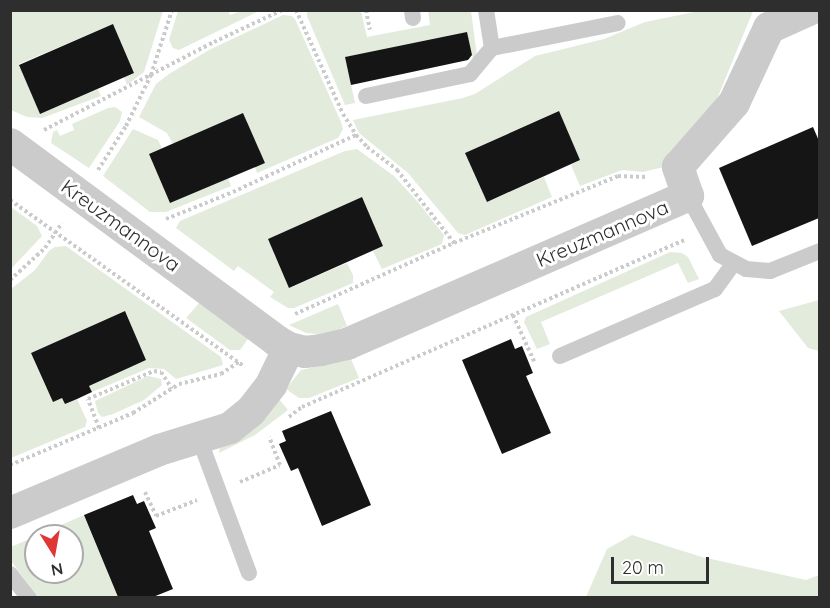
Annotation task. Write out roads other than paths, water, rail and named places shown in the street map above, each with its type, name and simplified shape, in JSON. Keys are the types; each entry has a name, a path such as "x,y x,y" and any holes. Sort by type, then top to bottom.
{"street":[{"name":"Kreuzmannova","path":"10,144 289,348 305,352 347,344 683,182 734,103 769,28 809,10"},
{"path":"10,513 159,450 230,428 251,411 271,385 289,348"}],"lane":[{"path":"486,10 492,48"},
{"path":"366,96 470,74 492,48 618,23"},
{"path":"683,182 720,255 734,263 746,269 770,271 819,251"},
{"path":"560,356 715,288 734,263"},
{"path":"199,438 249,573"},
{"path":"10,574 29,597"}]}
